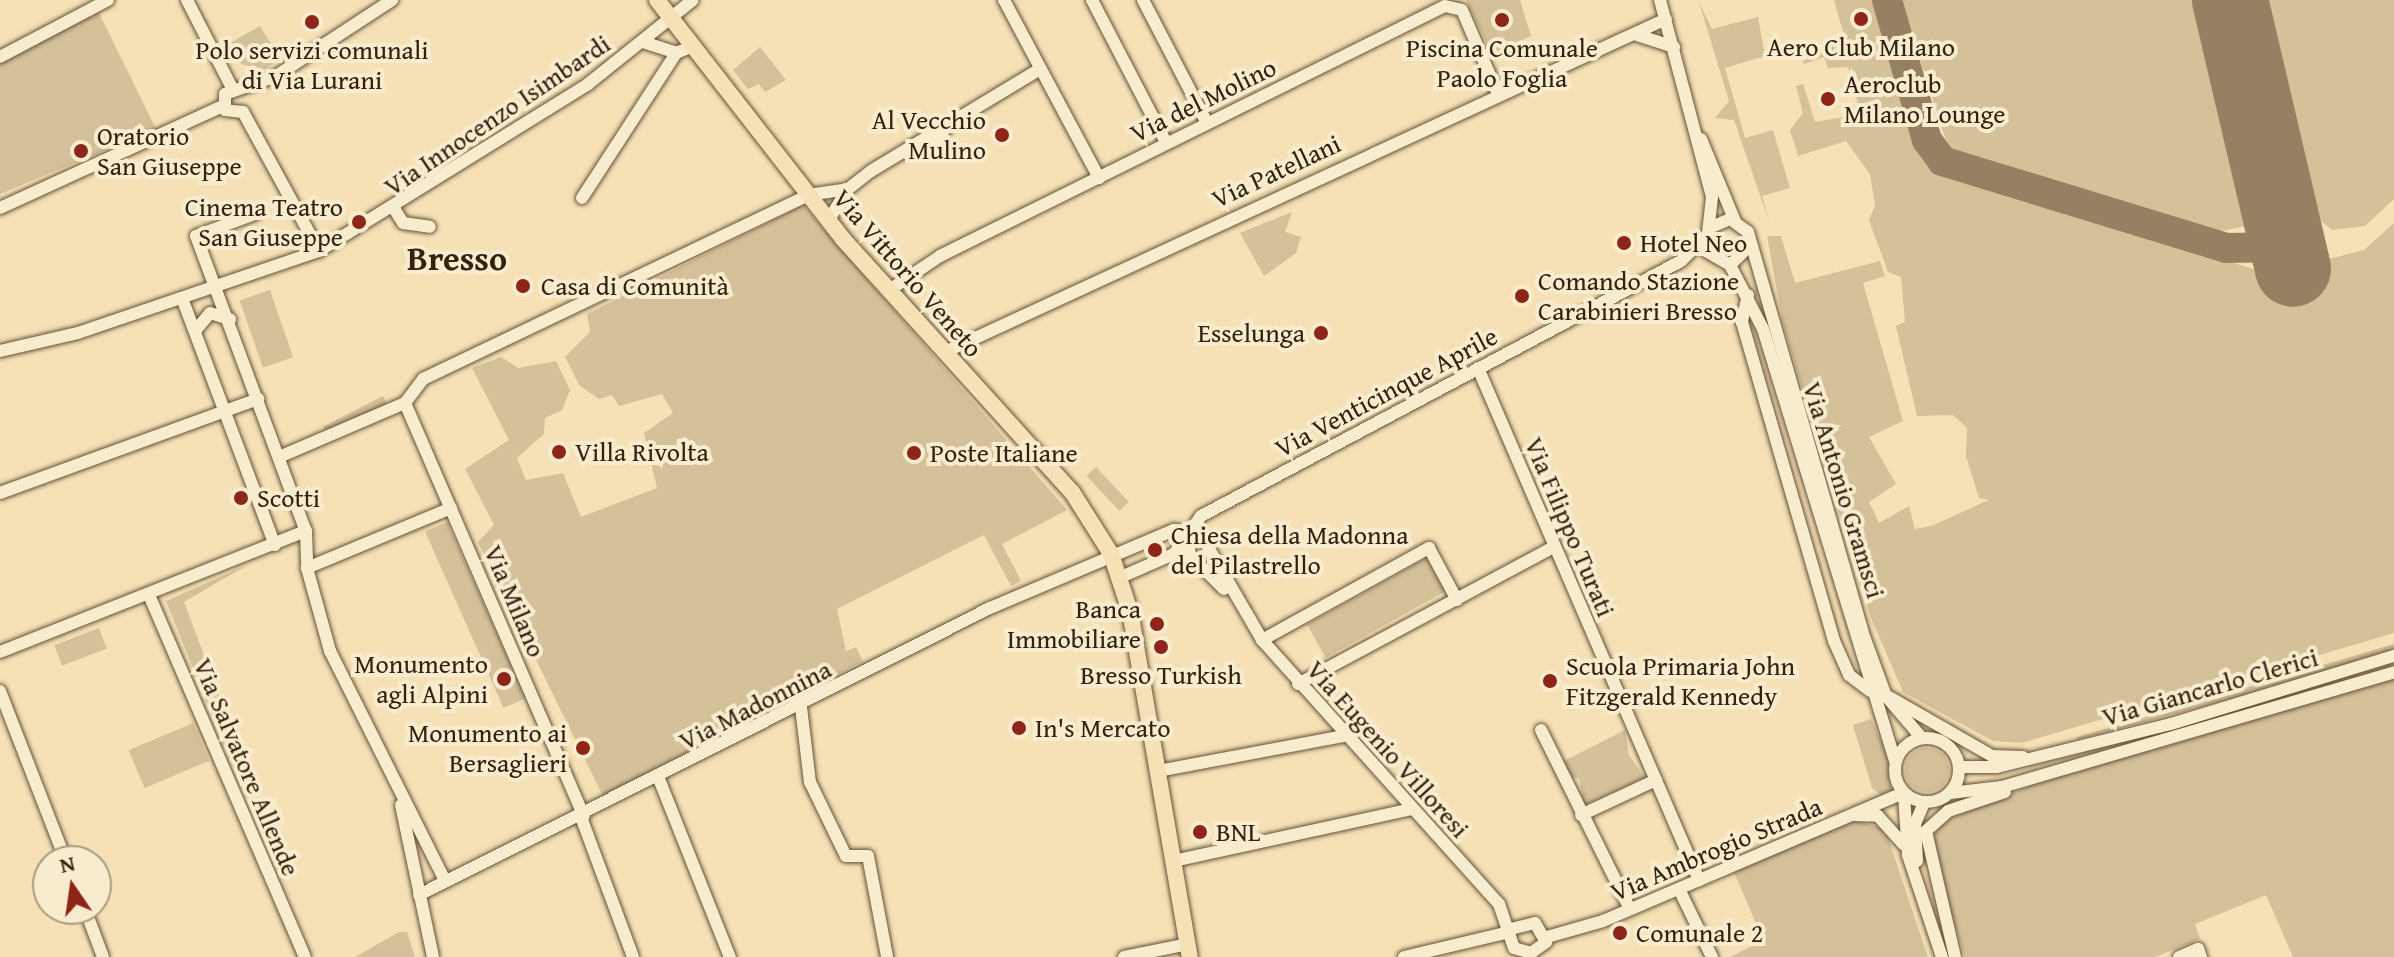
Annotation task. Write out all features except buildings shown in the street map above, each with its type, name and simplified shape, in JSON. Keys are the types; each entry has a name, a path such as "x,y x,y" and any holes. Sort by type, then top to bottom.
{"main road":[{"name":"Via Vittorio Veneto","path":"657,0 828,221 1072,492 1111,554 1121,577 1189,951"}],"street":[{"path":"0,57 108,0"},
{"path":"187,0 237,91 243,112 319,251"},
{"path":"0,208 223,106 237,91 392,0"},
{"name":"Via Innocenzo Isimbardi","path":"0,351 182,298 319,251 395,210 643,42 693,0"},
{"path":"1004,0 1099,178"},
{"path":"1092,0 1166,142"},
{"path":"1143,0 1206,121"},
{"path":"1660,0 1699,136 1714,208 1707,232 1715,261"},
{"name":"Via del Molino","path":"888,291 1206,121 1445,6 1462,10 1498,94"},
{"name":"Via Patellani","path":"945,352 1666,19"},
{"path":"1630,35 1648,34 1674,47"},
{"name":"Via Innocenzo Isimbardi","path":"643,42 676,53"},
{"path":"582,198 676,53 693,46"},
{"path":"279,457 405,403 414,383 808,195 848,189 903,154 926,147 949,125 1040,69"},
{"path":"223,106 231,115 243,112"},
{"name":"Via Antonio Gramsci","path":"1699,136 1735,221 1750,243 1886,696 1921,737"},
{"path":"828,221 848,189"},
{"path":"395,210 403,223 430,227"},
{"path":"255,214 196,236 230,319 306,531 307,568 330,651 445,881"},
{"path":"1707,232 1735,221"},
{"name":"Via Venticinque Aprile","path":"1111,554 1161,533 1186,531 1207,513 1681,261 1707,232"},
{"path":"1730,265 1750,243"},
{"name":"Via Venticinque Aprile","path":"1681,261 1715,261 1730,265"},
{"name":"Via Antonio Gramsci","path":"1730,265 1748,295 1870,691 1895,761"},
{"name":"Via Antonio Gramsci","path":"1748,295 1742,322 1834,641 1849,675 1870,691"},
{"path":"182,298 275,545"},
{"path":"195,331 210,313 230,319"},
{"name":"Via Filippo Turati","path":"1478,368 1699,880"},
{"path":"0,493 258,399"},
{"name":"Via Milano","path":"405,403 582,817 633,957"},
{"path":"307,568 451,508"},
{"path":"0,652 306,531"},
{"path":"1121,577 1174,554 1186,531"},
{"name":"Via Eugenio Villoresi","path":"1232,597 1190,555 1186,531 1201,535 1232,597 1298,684 1499,904 1510,931 1535,952"},
{"path":"1298,684 1554,547"},
{"path":"1262,640 1429,548 1457,600"},
{"name":"Via Madonnina","path":"419,895 1111,554"},
{"name":"Via Salvatore Allende","path":"149,595 305,957"},
{"name":"Via Giancarlo Clerici","path":"1960,767 2038,757 2394,656"},
{"name":"Via Giancarlo Clerici","path":"1950,793 2050,772 2394,672"},
{"path":"0,691 60,845"},
{"name":"Via Giancarlo Clerici","path":"1886,696 1992,756 2038,757"},
{"path":"801,707 810,782 846,856 868,856 887,957"},
{"path":"1541,730 1630,909"},
{"path":"1158,771 1344,736"},
{"path":"1903,795 1924,803 1950,793 1960,767 1939,738 1921,737 1895,761 1903,795 1908,855"},
{"name":"Via Giancarlo Clerici","path":"1955,957 1928,851 1928,825 2050,772"},
{"path":"659,779 730,957"},
{"path":"1581,815 1656,780"},
{"path":"399,793 433,957"},
{"name":"Via Ambrogio Strada","path":"1535,952 1903,795"},
{"path":"1920,892 1915,824 1924,803"},
{"path":"1173,861 1412,809"},
{"path":"1852,815 1878,816 1894,826 1908,855 1942,957"},
{"path":"1679,889 1712,957"},
{"path":"1404,957 1510,931 1529,921 1535,952"},
{"path":"91,925 103,957"},
{"path":"1124,957 1189,951"},
{"path":"2179,957 2200,953"}],"shaded area":[{"name":"Piscina Comunale Paolo Foglia","path":"1466,0 1520,0 1531,36 1492,54"},
{"path":"1834,0 1874,0 1918,151 1941,174 2270,274 2364,250 2394,223 2394,633 2022,743 1993,741 1903,692 1870,616 1783,324 1767,236 1781,236 1795,283 1880,261 1885,276 1863,283 1903,421 1869,437 1896,484 1869,502 1879,523 1909,506 1915,529 1931,526 1989,500 1979,498 1966,456 1967,428 1953,415 1917,416 1896,326 1905,322 1901,277 1888,272 1869,220 1875,205 1870,174 1846,141 1798,156 1790,130 1803,113 1796,86 1803,84 1815,122 1861,114 1848,67 1828,68 1824,57 1804,64 1801,56 1846,42"},
{"path":"1901,0 2202,0 2251,206 2246,226 2217,232 1949,150"},
{"path":"2257,0 2394,0 2394,199 2365,226 2332,230 2307,209"},
{"path":"1699,2 1712,29 1758,17 1765,56 1725,68 1745,138 1773,130 1790,188 1762,196 1770,224 1734,120 1715,118 1729,101"},
{"path":"98,11 156,129 0,194 0,63"},
{"path":"260,26 280,59 264,70 241,64 230,43"},
{"path":"760,47 786,80 765,92 759,84 748,89 733,70"},
{"path":"803,205 1067,510 1002,544 1021,581 1011,586 984,535 837,609 846,651 856,647 863,661 603,796 478,542 494,525 465,469 509,440 472,368 501,357 518,368 556,361 570,390 562,410 545,418 544,434 517,458 526,480 563,473 581,517 657,488 644,433 673,413 662,394 619,406 612,395 599,399 579,385 565,357 590,332 587,314"},
{"path":"1292,212 1285,232 1301,237 1296,253 1264,276 1240,233"},
{"path":"270,290 293,357 263,368 240,300"},
{"path":"383,396 387,404 327,434 323,426"},
{"path":"1096,467 1129,502 1119,511 1086,476"},
{"path":"447,522 526,698 504,708 425,532"},
{"path":"1427,558 1445,591 1326,658 1307,624"},
{"path":"249,564 184,602 240,750 228,755 166,601"},
{"path":"99,628 107,649 62,666 54,645"},
{"path":"2394,644 2394,655 2077,740 2077,737"},
{"path":"2394,676 2394,957 2293,957 2266,895 2195,924 2200,939 2155,957 1965,957 1933,856 1936,824 2054,776"},
{"path":"1871,719 1889,758 1891,790 1881,795 1872,788 1853,725"},
{"path":"193,723 209,761 145,788 129,750"},
{"path":"1625,730 1629,755 1645,778 1584,805 1579,778 1568,777 1562,762"},
{"path":"1927,748 1943,754 1949,770 1943,786 1927,792 1911,786 1905,770 1911,754"},
{"path":"1851,820 1879,827 1888,837 1928,957 1731,957 1763,940 1734,872"},
{"path":"399,932 407,932 415,957 355,957"}],"taxiway":[{"path":"1887,0 1927,140 1942,161 2226,248 2287,247"}],"runway":[{"path":"2230,0 2293,269"}],"place":[{"name":"Aero Club Milano","path":"1861,19"},
{"name":"Piscina Comunale Paolo Foglia","path":"1502,20"},
{"name":"Polo servizi comunali di Via Lurani","path":"312,22"},
{"name":"Aeroclub Milano Lounge","path":"1828,99"},
{"name":"Al Vecchio Mulino","path":"1002,135"},
{"name":"Oratorio San Giuseppe","path":"81,151"},
{"name":"Cinema Teatro San Giuseppe","path":"359,222"},
{"name":"Hotel Neo","path":"1624,243"},
{"name":"Casa di Comunità","path":"523,286"},
{"name":"Comando Stazione Carabinieri Bresso","path":"1522,296"},
{"name":"Esselunga","path":"1321,333"},
{"name":"Villa Rivolta","path":"559,452"},
{"name":"Poste Italiane","path":"914,453"},
{"name":"Scotti","path":"241,498"},
{"name":"Chiesa della Madonna del Pilastrello","path":"1155,550"},
{"name":"Banca Immobiliare","path":"1157,624"},
{"name":"Bresso Turkish","path":"1161,647"},
{"name":"Monumento agli Alpini","path":"504,679"},
{"name":"Scuola Primaria John Fitzgerald Kennedy","path":"1550,681"},
{"name":"In's Mercato","path":"1019,728"},
{"name":"Monumento ai Bersaglieri","path":"583,748"},
{"name":"BNL","path":"1200,832"},
{"name":"Comunale 2","path":"1620,933"}],"district":[{"name":"Bresso","path":"457,258"}]}
